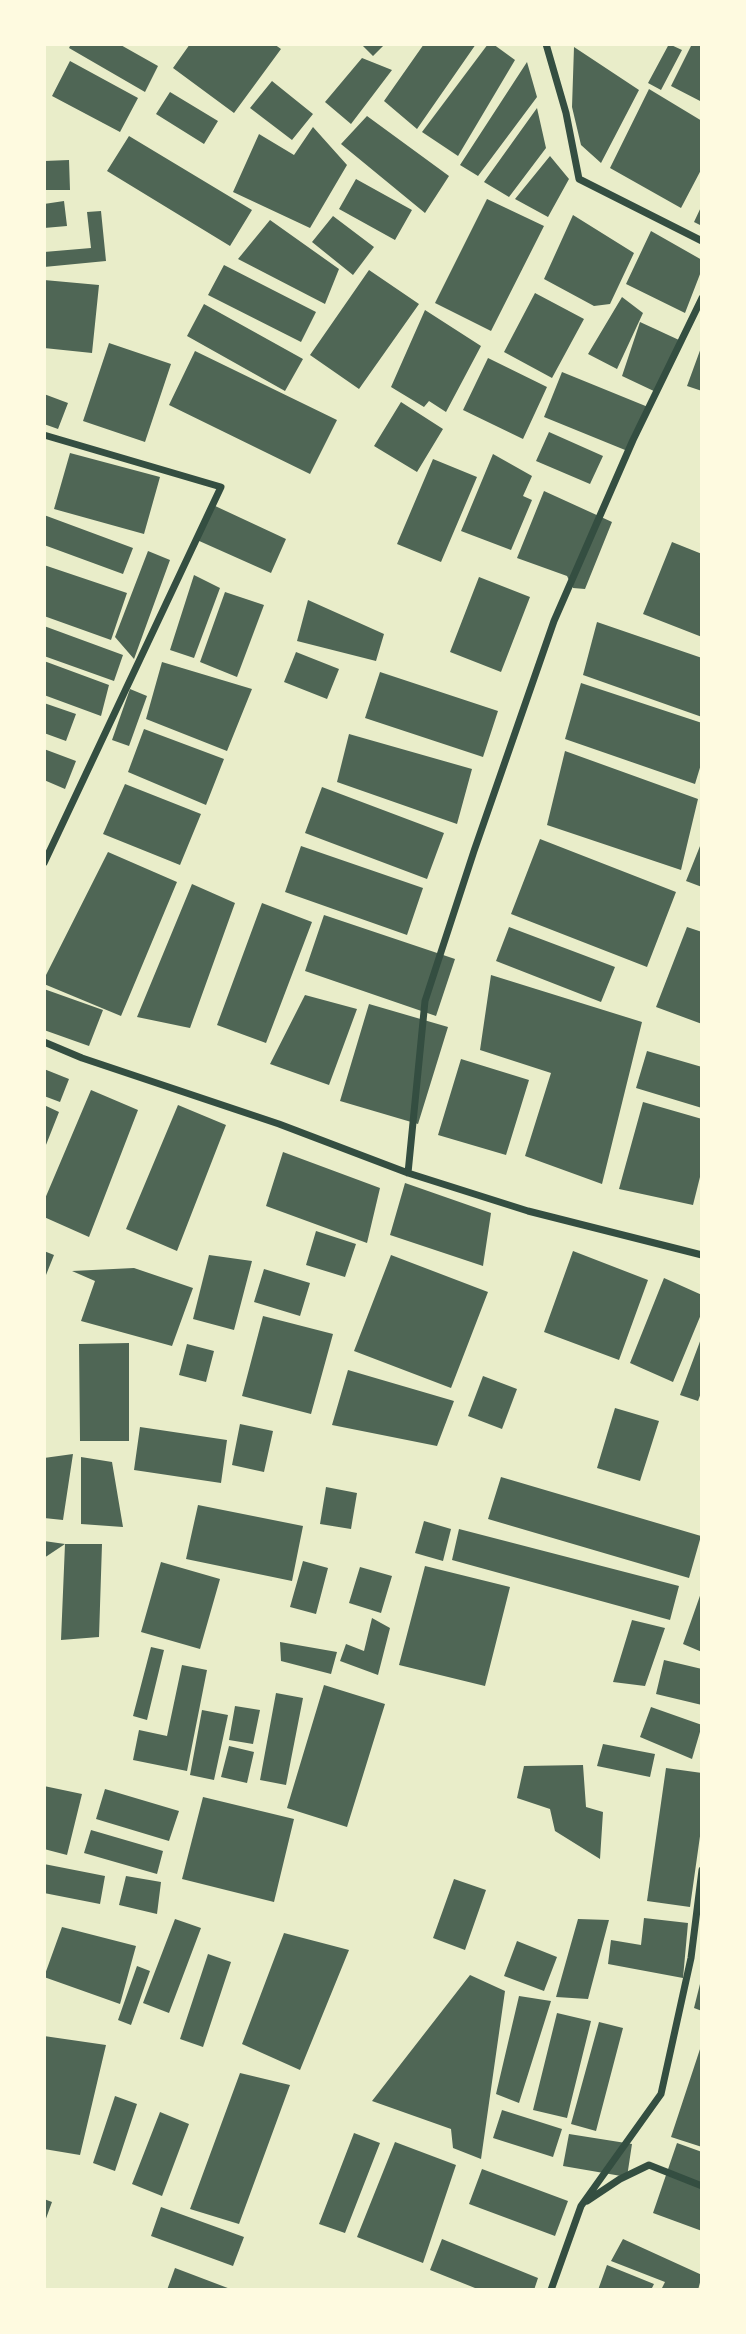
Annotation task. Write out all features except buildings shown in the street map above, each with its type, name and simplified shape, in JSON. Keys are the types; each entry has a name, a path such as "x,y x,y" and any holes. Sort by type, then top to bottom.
{"street":[{"path":"546,44 566,113 579,179 702,241"},
{"path":"408,1173 425,1001 474,851 554,621 633,440 702,299"},
{"path":"44,435 221,487 44,863"},
{"path":"44,1042 82,1058 279,1124 408,1173 528,1211 702,1255"},
{"path":"551,2290 581,2206 660,2094 691,1958 702,1870"},
{"path":"581,2206 620,2179 649,2165 702,2186"}]}
